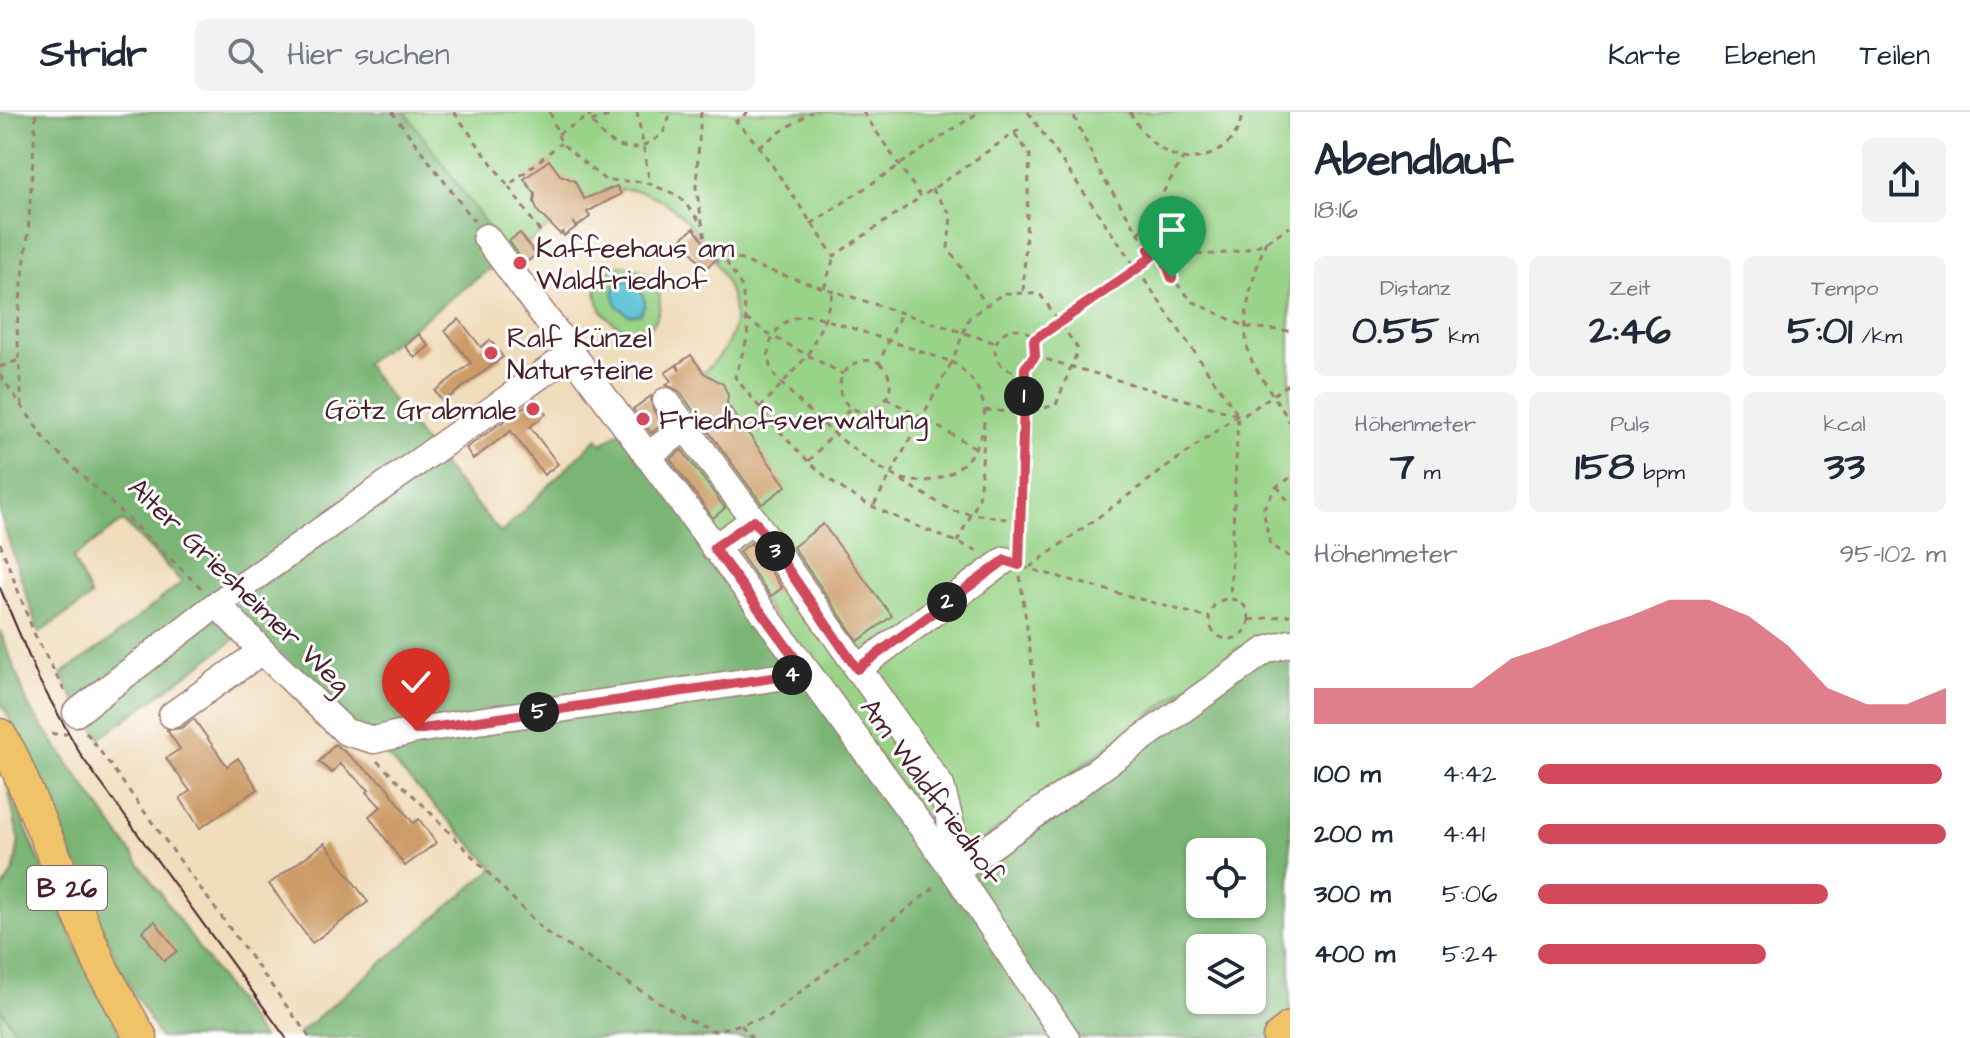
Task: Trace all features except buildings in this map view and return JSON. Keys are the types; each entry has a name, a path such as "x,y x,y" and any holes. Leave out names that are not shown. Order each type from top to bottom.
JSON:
{"main road":[{"name":"B 26","path":"0,735 11,754 103,971 141,1038"},
{"path":"1279,1038 1290,1028"}],"street":[{"name":"Am Waldfriedhof","path":"486,237 955,872 1066,1038"},
{"path":"76,713 217,604 572,353"},
{"path":"666,401 754,520 941,786 958,852 955,872"},
{"path":"647,456 685,428"},
{"path":"714,548 754,520"},
{"path":"857,669 1017,565"},
{"name":"Alter Griesheimer Weg","path":"217,604 346,732"},
{"path":"955,872 1266,650 1290,643"},
{"path":"172,715 262,651"},
{"path":"346,732 374,740 431,728 806,673"}],"path":[{"path":"22,410 17,325 28,235 36,112"},
{"path":"392,112 486,237"},
{"path":"454,112 541,233"},
{"path":"550,112 561,143 605,180 651,185 679,196 703,226"},
{"path":"558,134 589,116 624,112"},
{"path":"637,112 651,185"},
{"path":"589,116 605,138 635,149 663,134 671,112"},
{"path":"701,112 696,187 706,245 758,267 996,343"},
{"path":"748,112 736,121 759,146 834,256"},
{"path":"759,146 811,112"},
{"path":"863,112 921,197"},
{"path":"811,224 979,112"},
{"path":"1028,112 1238,415 1230,598"},
{"path":"1034,340 1153,255 1102,176 1072,112"},
{"path":"1130,112 1136,123 1160,148 1184,158 1206,156 1222,149 1235,136 1242,112"},
{"path":"824,288 834,256 1020,129"},
{"path":"1014,133 1030,155 1023,294"},
{"path":"508,186 561,143"},
{"path":"1139,234 1184,158"},
{"path":"932,189 951,215 948,248 987,305"},
{"path":"1149,249 1223,253 1257,246 1290,227"},
{"path":"1266,241 1251,281 1246,327 1251,360 1289,420"},
{"path":"720,251 742,287 746,319 748,336 735,377 788,443 852,494 873,506 1017,565 1209,618"},
{"path":"1162,251 1172,278 1192,301 1246,327 1290,331"},
{"path":"760,408 808,355 833,291"},
{"path":"873,506 952,362 969,318 1004,293 1040,294 1078,349 1056,405 1023,413 985,410"},
{"path":"879,363 901,313"},
{"path":"957,542 970,514 979,499 985,410 971,375 952,362 825,318 813,315 791,318 781,325 772,336 769,361 773,375 834,433 891,474 952,511 970,514 1020,521"},
{"path":"746,319 844,374"},
{"path":"1021,328 1034,340 1035,356 1025,368 1005,367 996,357 996,343 1004,333 1021,328"},
{"path":"1035,356 1243,416 1290,383"},
{"path":"0,367 19,359"},
{"path":"869,359 879,363 886,369 891,382 890,393 875,410 862,412 850,407 840,396 839,383 844,374 856,361 869,359"},
{"path":"677,365 681,373"},
{"path":"1025,368 1017,565 1040,724"},
{"name":"Alter Griesheimer Weg","path":"0,375 47,442 217,604"},
{"path":"886,398 976,448"},
{"path":"809,461 834,433 850,407"},
{"path":"1017,565 1238,415"},
{"path":"891,474 909,479 945,476 972,457 985,419"},
{"path":"1290,478 1277,486 1263,509 1270,545 1290,557"},
{"path":"1277,486 1290,504"},
{"path":"0,543 34,633 96,749 310,1038"},
{"path":"1230,598 1246,607 1250,620 1241,636 1229,640 1217,635 1209,618 1218,602 1230,598"},
{"path":"1250,620 1290,615"},
{"name":"Alter Griesheimer Weg","path":"346,732 423,805 544,931 685,1018 714,1031 741,1025"},
{"path":"752,1038 741,1025 768,1017 955,872"}],"green space":[{"path":"0,112 405,112 505,250 496,264 365,364 430,450 78,706 61,674 109,641 182,582 123,521 73,558 91,597 39,633 0,514"},
{"path":"402,112 1290,112 1290,634 1238,648 966,853 950,852 624,415 645,400 653,410 694,380 724,350 732,332 734,312 729,289 715,262 717,260 706,244 666,203 633,190 614,190 592,196 527,243 536,255 518,268"},
{"path":"620,265 644,273 659,292 659,310 651,326 639,332 624,329 610,320 600,307 597,292 602,277"},
{"path":"623,429 944,871 1238,648 1290,634 1290,1038 303,1038 299,1033 494,868 383,752 245,632 100,738 83,711 440,462 501,533 597,438 602,444"},
{"path":"0,630 29,707 262,1038 160,1038 118,964 25,747 0,701"},
{"path":"7,784 85,968 122,1038 20,1038 0,1008 0,894 14,869 19,841"},
{"path":"0,1008 20,1038 0,1038"}],"water":[{"path":"623,280 635,285 643,295 645,304 640,314 629,315 617,306 613,292 618,282"}],"tram line":[{"path":"0,588 39,680 82,757 286,1038"}],"place":[{"name":"Kaffeehaus am Waldfriedhof","path":"520,263"},
{"name":"Ralf Künzel Natursteine","path":"491,353"},
{"name":"Götz Grabmale","path":"533,409"},
{"name":"Friedhofsverwaltung","path":"643,419"}],"route":[{"path":"416,730 806,673 714,548 754,520 857,669 1005,560 1019,565 1025,368 1035,356 1034,340 1138,268 1153,255 1149,249 1162,251 1172,278"}]}
